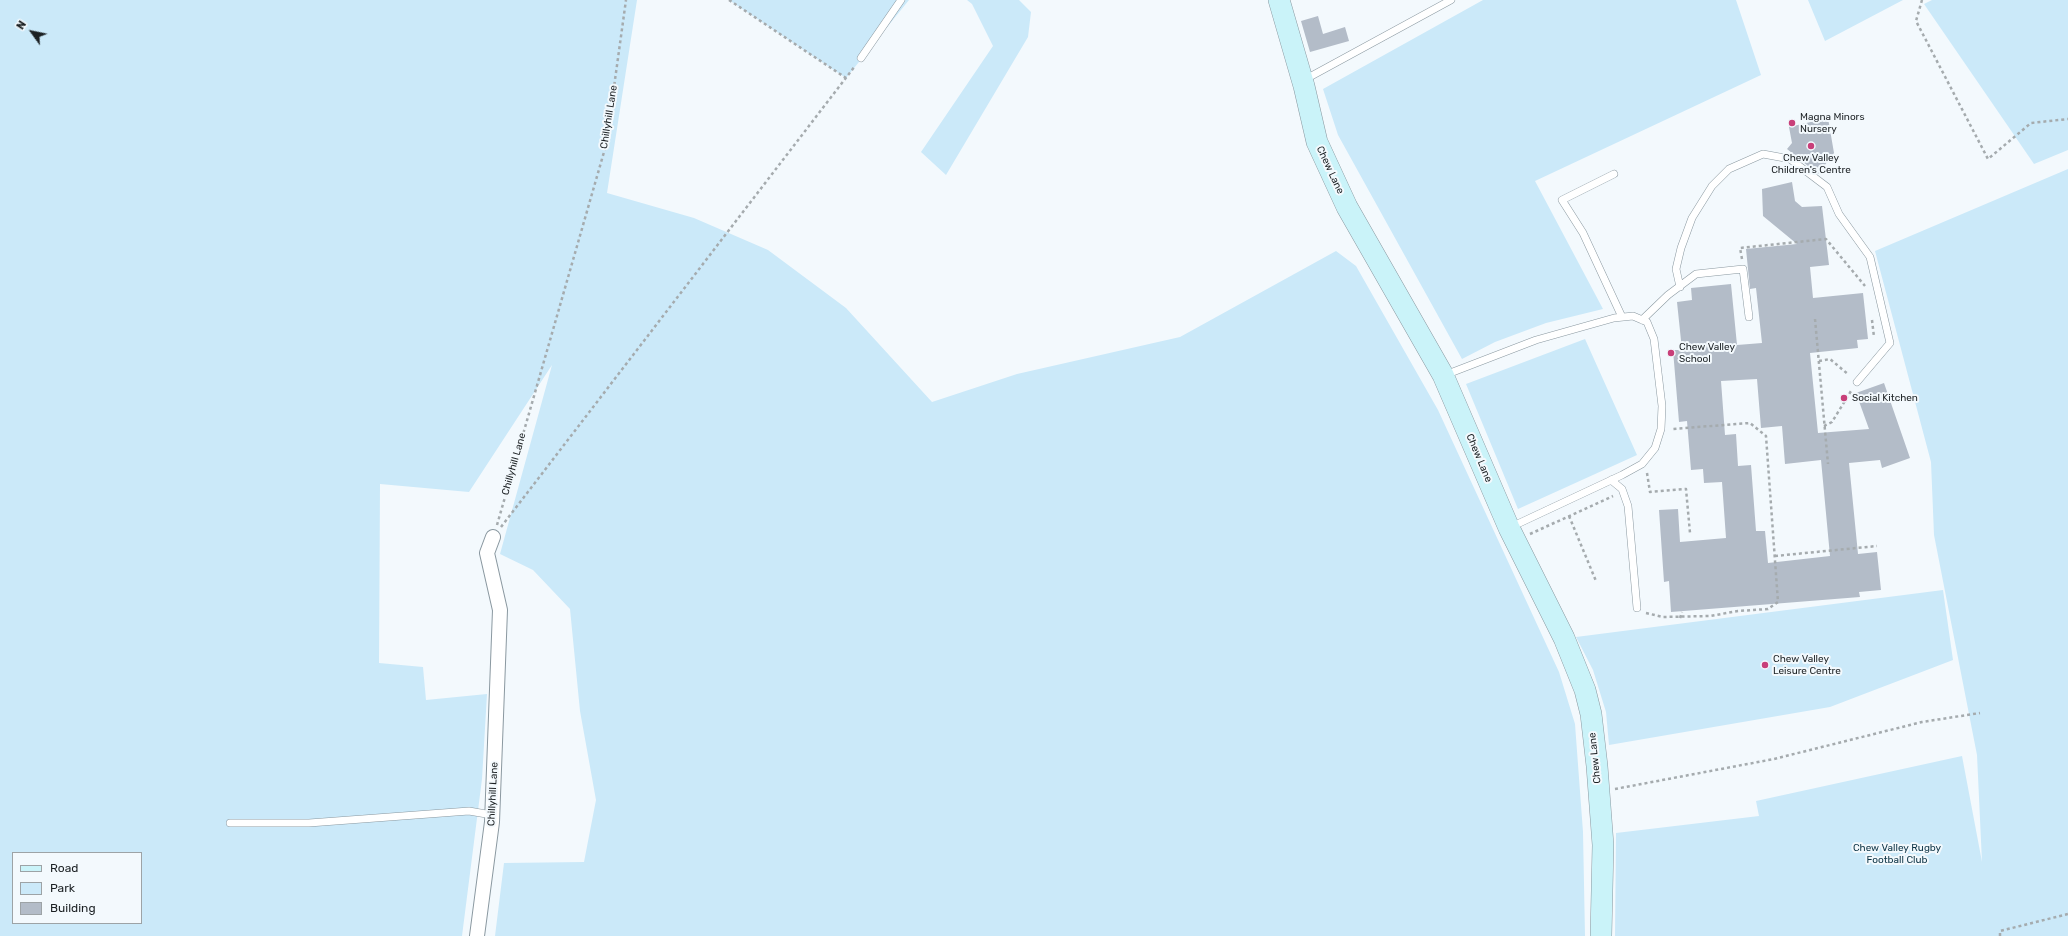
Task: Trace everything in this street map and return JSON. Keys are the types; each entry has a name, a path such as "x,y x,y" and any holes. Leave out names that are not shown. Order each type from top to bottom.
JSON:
{"main road":[{"name":"Chew Lane","path":"1279,0 1302,81 1317,142 1347,207 1443,375 1512,534 1564,638 1585,690 1591,714 1599,791 1602,845 1601,936"}],"street":[{"name":"Chillyhill Lane","path":"478,936 492,815 500,610 487,553 493,537"}],"lane":[{"path":"861,58 901,0"},
{"path":"1302,81 1451,0"},
{"path":"1680,286 1676,269 1681,248 1692,218 1712,186 1729,169 1763,154 1790,159 1827,187 1839,214 1870,257 1890,343 1857,382"},
{"path":"1614,174 1562,200 1583,234 1622,317"},
{"path":"1642,320 1668,295 1696,274 1743,269 1749,317"},
{"path":"1443,375 1536,340 1622,317 1633,316 1647,322 1654,339 1662,406 1661,429 1655,448 1642,464 1512,534"},
{"path":"1611,480 1623,492 1628,506 1637,608"},
{"path":"230,822 309,823 469,811 492,815"}],"path":[{"name":"Chillyhill Lane","path":"493,537 606,145 626,0"},
{"path":"730,0 846,78"},
{"path":"1922,0 1916,21 1988,159 2030,123 2068,119"},
{"path":"493,537 861,58"},
{"path":"1743,269 1740,248 1826,239 1869,291"},
{"path":"1871,314 1874,337"},
{"path":"1815,319 1828,464"},
{"path":"1819,362 1830,359 1857,382 1832,422 1824,426"},
{"path":"1637,608 1649,615 1680,618 1740,609 1768,609 1778,602 1766,436 1750,423 1661,429"},
{"path":"1642,464 1647,471 1650,492 1686,489 1690,533"},
{"path":"1512,534 1569,516 1623,492"},
{"path":"1569,516 1596,581"},
{"path":"1775,556 1876,546"},
{"path":"1680,618 1682,612"},
{"path":"1599,791 1623,788 1774,759 1922,722 1980,713"},
{"path":"2000,936 2000,931 2068,914"}],"green space":[{"path":"0,0 637,0 607,193 694,218 768,250 846,308 932,402 1017,374 1180,337 1336,251 1356,266 1438,410 1559,672 1575,724 1583,832 1585,936 495,936 504,863 584,862 596,800 580,711 570,609 533,570 500,554 552,365 469,492 380,484 379,663 423,667 426,700 487,694 482,779 462,936 0,936"},
{"path":"729,0 909,0 846,78"},
{"path":"967,0 1019,0 1031,12 1028,37 946,175 921,152 993,46 972,4"},
{"path":"1483,0 1736,0 1761,75 1535,181 1603,309 1546,323 1495,342 1462,359 1338,135 1323,89"},
{"path":"1808,0 1903,0 1825,41"},
{"path":"1932,0 2068,0 2068,150 2034,164 1924,4"},
{"name":"Chew Valley Rugby Football Club","path":"2068,169 2068,936 1615,936 1616,833 1759,816 1756,801 1962,756 1982,862 1977,755 1934,535 1931,462 1875,251"},
{"path":"1585,339 1637,455 1518,509 1466,384"},
{"name":"Chew Valley Leisure Centre","path":"1943,590 1953,660 1830,707 1609,745 1606,712 1593,670 1576,637"}],"building":[{"path":"1318,16 1323,34 1345,27 1349,41 1310,52 1301,21"},
{"name":"Chew Valley Children's Centre","path":"1828,118 1834,153 1818,174 1787,149 1792,143 1789,127"},
{"path":"1792,182 1795,201 1802,207 1822,206 1829,265 1810,267 1813,298 1863,293 1868,339 1857,340 1858,348 1810,353 1818,433 1869,429 1856,393 1884,383 1910,458 1882,468 1880,460 1849,463 1858,554 1877,552 1881,590 1859,592 1860,597 1671,612 1669,581 1664,582 1659,510 1678,509 1680,542 1726,538 1722,482 1704,483 1703,469 1691,470 1687,421 1679,422 1673,350 1682,350 1677,302 1692,300 1691,288 1731,284 1737,345 1762,343 1756,288 1750,289 1746,249 1797,244 1763,216 1762,189","holes":["1757,379 1761,428 1782,426 1785,464 1821,460 1830,556 1768,563 1765,531 1756,531 1751,465 1738,466 1736,434 1725,435 1721,381"]}],"place":[{"name":"Magna Minors Nursery","path":"1792,123"},
{"name":"Chew Valley Children's Centre","path":"1811,146"},
{"name":"Chew Valley School","path":"1671,353"},
{"name":"Social Kitchen","path":"1844,398"},
{"name":"Chew Valley Leisure Centre","path":"1765,665"}]}
